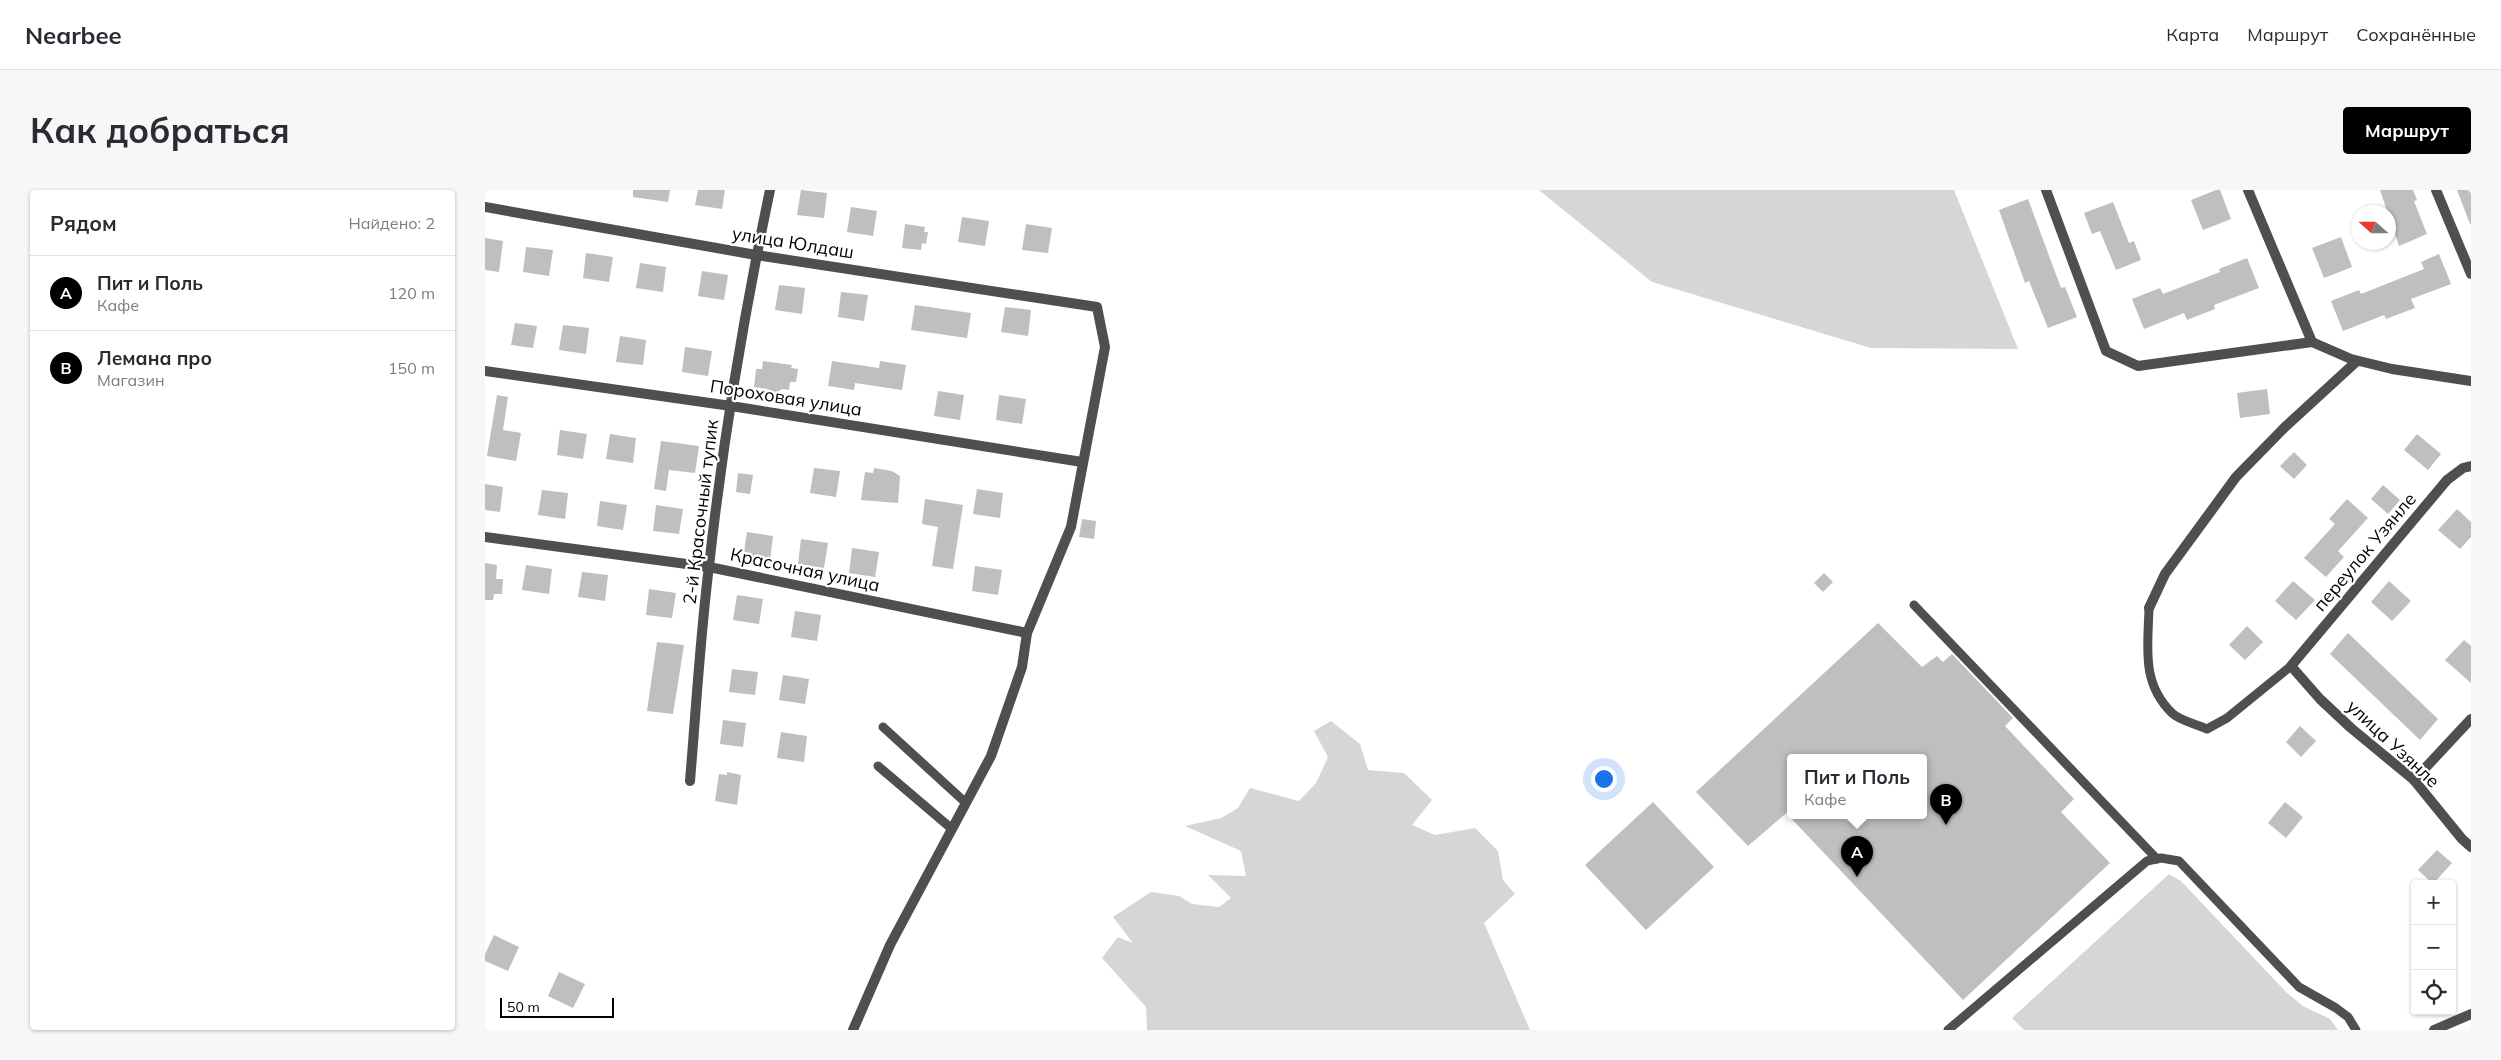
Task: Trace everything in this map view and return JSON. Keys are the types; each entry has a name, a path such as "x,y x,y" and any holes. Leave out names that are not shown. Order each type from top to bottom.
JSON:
{"street":[{"name":"2-й Красочный тупик","path":"690,781 709,567 731,406 756,255 770,190"},
{"path":"2046,190 2106,351 2138,366 2312,342 2357,361 2400,371 2471,381"},
{"path":"2248,190 2312,342"},
{"path":"2436,190 2471,274"},
{"name":"улица Юлдаш","path":"485,207 756,255 1097,307 1105,347 1081,462"},
{"path":"2149,608 2165,574 2236,477 2285,427 2357,361"},
{"name":"Пороховая улица","path":"485,371 731,406 1081,462"},
{"path":"853,1030 890,945 991,756 1022,667 1027,633 1071,527 1081,462"},
{"name":"переулок Узянле","path":"2291,666 2447,480 2463,468 2471,466"},
{"name":"Красочная улица","path":"485,537 709,567 1027,633"},
{"name":"улица Узянле","path":"2291,666 2320,699 2414,780 2462,840 2471,847"},
{"path":"2414,780 2471,719"},
{"path":"2434,1030 2471,1014"}],"lane":[{"path":"1914,605 2157,859"},
{"path":"2149,608 2147,664 2156,692 2173,714 2207,729 2227,718 2291,666"},
{"path":"883,727 966,803"},
{"path":"878,766 952,829"},
{"path":"1948,1030 2147,861 2157,859 2179,861 2299,987 2349,1017 2356,1030"}],"shaded area":[{"path":"1539,190 1954,190 2018,349 1871,348 1652,282"},
{"path":"1331,721 1360,744 1368,770 1404,773 1432,800 1412,825 1435,835 1475,828 1498,851 1503,880 1515,894 1484,923 1530,1030 1147,1030 1146,1007 1102,958 1118,937 1133,943 1113,917 1151,892 1179,896 1192,904 1219,907 1231,898 1208,875 1246,876 1241,851 1185,826 1221,818 1238,808 1250,788 1299,801 1316,783 1328,757 1314,731"},
{"path":"2169,874 2181,881 2286,992 2303,1006 2330,1019 2338,1030 2024,1030 2012,1018"}],"building":[{"path":"633,190 670,190 668,202 633,197"},
{"path":"698,190 725,190 722,209 695,205"},
{"path":"801,190 827,193 824,218 797,215"},
{"path":"2220,190 2231,219 2203,230 2191,200"},
{"path":"2380,190 2413,190 2417,200 2414,201 2427,234 2399,246 2396,237 2396,205 2385,205"},
{"path":"2457,190 2471,190 2471,224 2470,224"},
{"path":"2028,199 2061,288 2065,287 2077,317 2048,328 2029,281 2025,283 1999,210"},
{"path":"2113,202 2129,243 2134,241 2141,260 2116,270 2100,231 2092,234 2084,213"},
{"path":"851,207 877,211 873,236 847,232"},
{"path":"962,217 989,221 985,246 958,242"},
{"path":"905,224 925,227 924,232 928,232 926,244 922,243 921,250 902,248"},
{"path":"1026,224 1052,228 1048,253 1022,250"},
{"path":"2341,237 2352,267 2324,278 2312,248"},
{"path":"485,238 503,241 499,272 485,270"},
{"path":"526,247 553,250 549,276 523,272"},
{"path":"586,253 613,257 609,282 583,278"},
{"path":"2439,254 2451,284 2411,299 2415,308 2386,319 2384,315 2343,331 2331,301 2359,290 2361,294 2424,269 2421,262"},
{"path":"2247,258 2259,288 2214,305 2215,309 2187,320 2184,313 2144,329 2132,299 2160,288 2163,294 2220,272 2219,269"},
{"path":"640,263 666,267 663,292 636,288"},
{"path":"702,271 728,275 724,300 698,296"},
{"path":"779,285 805,288 802,314 775,310"},
{"path":"841,292 868,295 864,321 838,317"},
{"path":"915,305 971,313 967,338 911,330"},
{"path":"1005,307 1031,310 1028,336 1001,332"},
{"path":"515,323 537,326 533,348 511,345"},
{"path":"563,325 589,328 586,354 559,350"},
{"path":"620,336 646,340 643,365 616,362"},
{"path":"685,347 712,351 708,376 682,372"},
{"path":"763,361 792,365 791,368 798,369 796,382 790,382 789,390 782,389 773,395 768,389 754,387 756,369 762,369"},
{"path":"832,361 879,368 880,361 906,365 902,390 855,383 854,390 828,386"},
{"path":"2267,389 2270,414 2240,418 2237,393"},
{"path":"938,391 964,395 960,420 934,416"},
{"path":"497,395 508,397 503,430 521,433 516,461 487,456"},
{"path":"999,395 1026,399 1022,424 996,420"},
{"path":"560,430 587,434 583,459 557,455"},
{"path":"610,434 636,438 633,463 606,459"},
{"path":"2417,434 2441,454 2428,470 2404,450"},
{"path":"661,441 699,446 695,473 669,470 666,491 654,489"},
{"path":"2294,452 2307,465 2294,479 2280,466"},
{"path":"814,468 840,471 836,497 810,493"},
{"path":"874,468 892,471 900,476 898,503 861,500 865,472 873,473"},
{"path":"738,473 753,475 750,494 736,492"},
{"path":"485,484 503,487 500,512 485,510"},
{"path":"2383,485 2400,500 2388,514 2371,499"},
{"path":"977,489 1003,493 1000,518 973,514"},
{"path":"542,490 568,493 565,519 538,515"},
{"path":"925,499 963,505 953,569 932,566 938,527 922,524"},
{"path":"2347,499 2368,518 2338,551 2344,557 2326,577 2304,558 2335,524 2329,519"},
{"path":"600,501 627,505 623,530 597,526"},
{"path":"656,505 683,509 679,534 653,531"},
{"path":"2457,509 2471,522 2471,537 2460,549 2438,530"},
{"path":"1082,519 1096,521 1094,539 1079,537"},
{"path":"747,532 773,536 770,561 743,557"},
{"path":"801,539 828,543 824,568 798,564"},
{"path":"852,548 879,552 875,577 849,573"},
{"path":"485,563 497,565 496,579 503,579 502,594 494,594 493,600 485,600"},
{"path":"526,565 552,569 549,594 522,590"},
{"path":"975,566 1002,570 998,595 972,591"},
{"path":"582,572 608,575 605,601 578,597"},
{"path":"1824,573 1833,582 1823,592 1814,583"},
{"path":"2293,581 2315,600 2296,620 2275,601"},
{"path":"2389,581 2411,601 2392,621 2371,602"},
{"path":"649,589 676,593 672,618 646,615"},
{"path":"737,595 763,599 759,624 733,620"},
{"path":"795,611 821,615 817,641 791,637"},
{"path":"1878,623 1922,667 1937,656 1943,662 1952,654 2013,718 2005,726 2074,799 2061,812 2110,863 1963,1000 1792,819 1927,819 1927,754 1787,754 1787,812 1748,846 1696,792"},
{"path":"2247,626 2263,642 2245,660 2229,645"},
{"path":"2348,633 2438,719 2420,740 2330,654"},
{"path":"2464,640 2471,646 2471,683 2445,660"},
{"path":"657,642 684,645 673,714 647,711"},
{"path":"732,669 758,672 755,695 729,692"},
{"path":"783,675 809,679 805,704 779,700"},
{"path":"723,720 746,723 743,747 720,744"},
{"path":"2300,726 2316,741 2301,757 2286,742"},
{"path":"781,732 807,736 804,762 777,758"},
{"path":"727,772 741,775 737,805 715,801 719,774 727,775"},
{"path":"1653,802 1714,867 1646,930 1585,865"},
{"path":"2285,802 2303,817 2286,838 2268,823"},
{"path":"2437,850 2452,863 2437,880 2429,880 2418,870"},
{"path":"494,935 519,947 508,971 485,961 485,954"},
{"path":"559,972 585,984 573,1008 548,996"}],"place":[{"name":"Лемана про","path":"1946,825"},
{"name":"Пит и Поль","path":"1857,877"}]}
